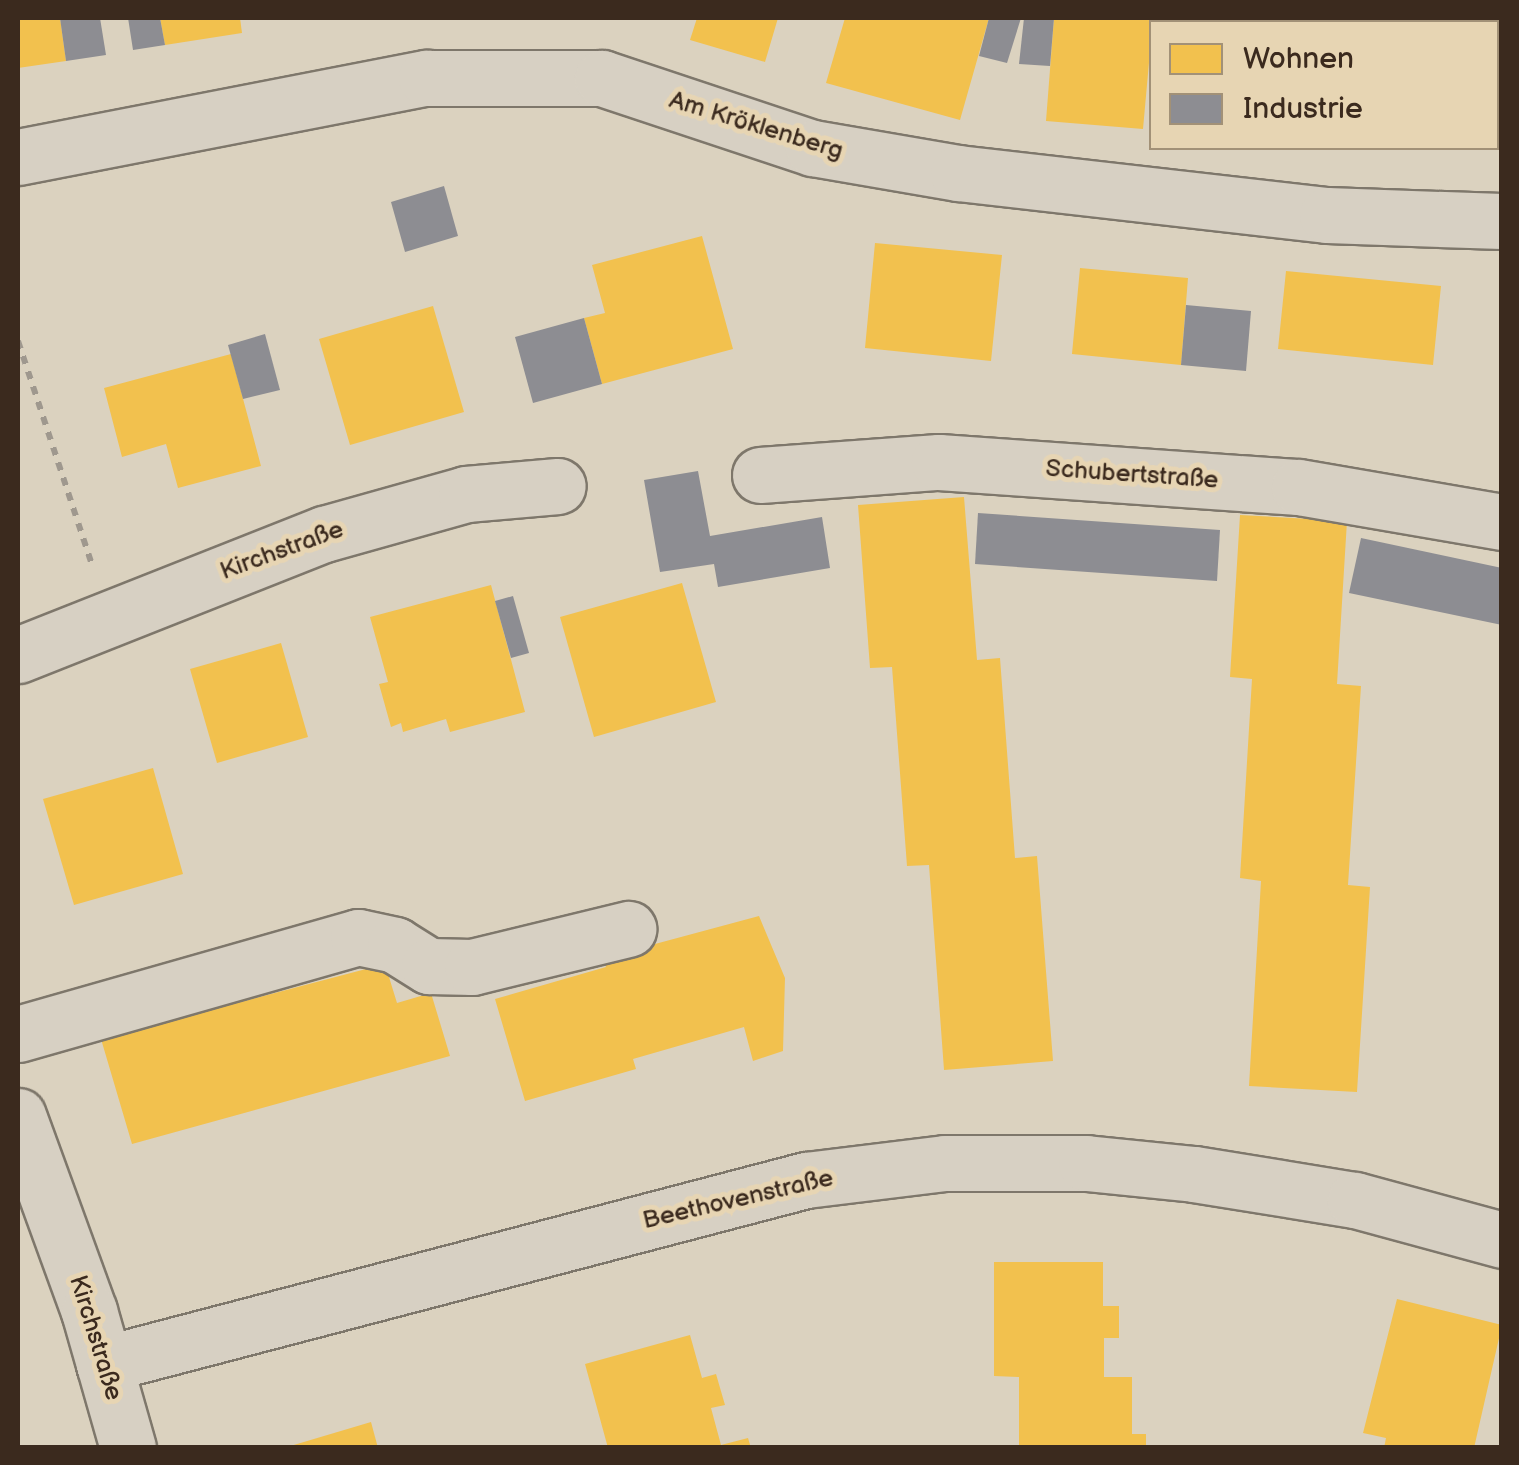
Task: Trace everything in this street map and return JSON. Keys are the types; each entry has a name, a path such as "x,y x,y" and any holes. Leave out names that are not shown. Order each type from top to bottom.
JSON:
{"street":[{"name":"Am Kröklenberg","path":"18,156 426,78 602,78 813,148 958,174 1327,215 1502,221"},
{"name":"Schubertstraße","path":"760,475 939,462 1299,487 1502,522"},
{"name":"Kirchstraße","path":"18,655 109,615 324,534 466,494 558,486"},
{"path":"18,1034 358,937 395,945 429,966 472,967 628,929"},
{"name":"Kirchstraße","path":"18,1116 104,1364 128,1448"},
{"name":"Beethovenstraße","path":"104,1364 806,1180 945,1163 1086,1163 1194,1174 1355,1200 1502,1240"}],"path":[{"path":"18,340 109,615"}],"building: Wohnen":[{"path":"18,18 60,18 66,61 18,68"},
{"path":"160,18 240,18 242,33 165,45"},
{"path":"697,18 778,18 765,62 690,40"},
{"path":"845,18 989,18 960,120 826,83"},
{"path":"1054,18 1153,18 1149,20 1143,129 1046,121"},
{"path":"702,236 733,349 602,384 584,318 605,313 592,265"},
{"path":"875,243 1002,255 991,361 865,348"},
{"path":"1080,268 1188,278 1181,365 1072,354"},
{"path":"1286,271 1441,286 1433,365 1278,349"},
{"path":"433,306 464,412 350,445 319,339"},
{"path":"231,354 261,466 178,488 166,444 122,457 104,388"},
{"path":"964,497 977,660 1000,658 1015,858 1037,856 1053,1061 944,1070 929,865 907,866 892,667 870,668 858,505"},
{"path":"1240,515 1347,521 1337,684 1361,686 1348,885 1370,887 1357,1092 1249,1086 1261,881 1240,878 1252,679 1230,677"},
{"path":"682,583 716,702 594,737 560,617"},
{"path":"491,585 525,712 450,732 446,719 403,732 401,723 391,727 379,684 388,682 370,617"},
{"path":"281,643 308,737 217,763 190,669"},
{"path":"153,768 183,874 74,905 43,799"},
{"path":"759,916 785,978 783,1051 753,1061 744,1027 633,1059 636,1069 525,1101 495,999 606,967 603,958"},
{"path":"385,964 397,1003 431,993 450,1056 132,1144 101,1039"},
{"path":"994,1262 1103,1262 1103,1306 1119,1306 1119,1338 1104,1338 1104,1377 1132,1377 1132,1434 1146,1434 1146,1448 1019,1448 1019,1377 994,1376"},
{"path":"1397,1299 1502,1325 1474,1448 1384,1448 1386,1438 1363,1433"},
{"path":"690,1335 702,1378 716,1374 725,1405 711,1408 721,1445 748,1438 751,1448 608,1448 585,1364"},
{"path":"371,1422 378,1448 287,1447"}],"building: Industrie":[{"path":"60,18 100,18 106,55 66,61"},
{"path":"128,18 160,18 165,45 133,50"},
{"path":"989,18 1021,18 1007,63 979,56"},
{"path":"1024,18 1054,18 1050,66 1019,64"},
{"path":"1499,88 1502,88 1499,147"},
{"path":"444,186 458,236 405,252 391,202"},
{"path":"1186,305 1251,311 1246,371 1181,365"},
{"path":"584,318 602,384 533,403 515,337"},
{"path":"265,334 280,390 243,399 228,345"},
{"path":"698,471 710,536 822,517 830,568 718,587 714,564 660,572 644,480"},
{"path":"978,513 1220,530 1217,581 975,564"},
{"path":"1361,538 1502,568 1502,625 1349,593"},
{"path":"513,596 529,653 511,658 495,601"}]}
